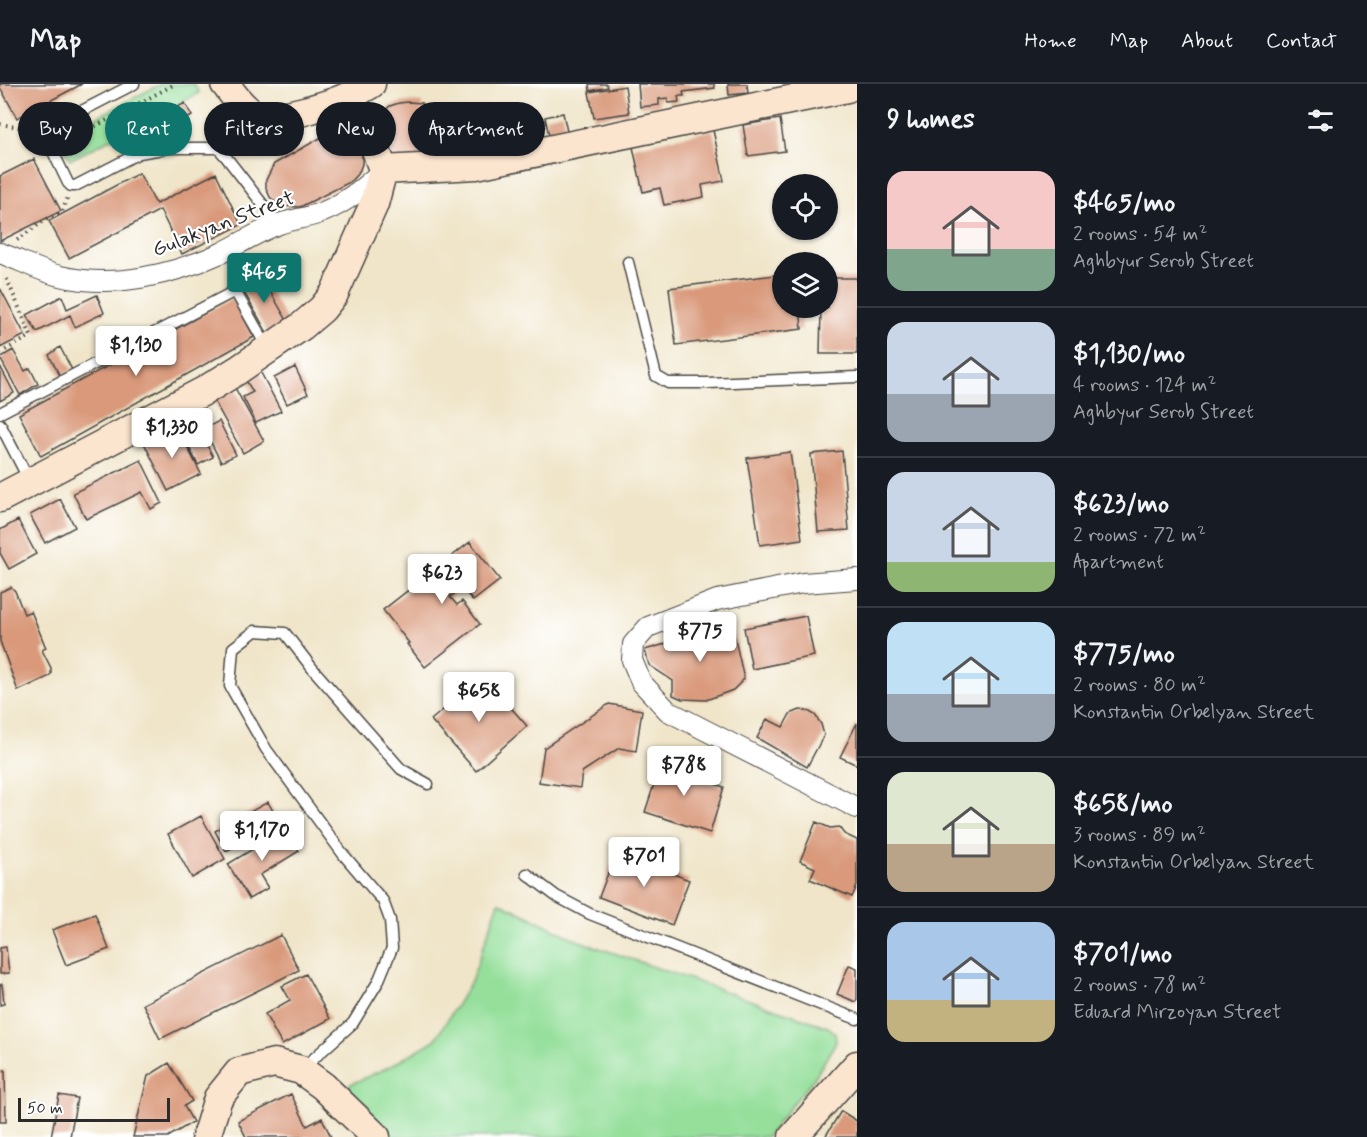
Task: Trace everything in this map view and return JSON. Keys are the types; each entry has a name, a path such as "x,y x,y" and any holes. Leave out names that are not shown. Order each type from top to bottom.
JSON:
{"street":[{"path":"0,498 204,391 302,326 322,309 334,294 374,204 383,170 360,90 292,115 259,118 240,103 225,84"},
{"path":"383,170 476,165 847,88"},
{"name":"Gulakyan Street","path":"4,255 59,276 84,281 117,281 152,276 189,266 221,253 278,224 323,212 360,191 383,170"},
{"path":"857,579 803,583 717,600 648,627 633,644 632,660 641,682 668,711 857,808"},
{"path":"206,1137 218,1098 238,1072 274,1063 301,1070 323,1086 376,1137"},
{"path":"794,1137 857,1065"}],"lane":[{"path":"93,105 134,84"},
{"path":"54,156 68,183 75,186 139,153 168,148 218,148 278,224"},
{"path":"628,262 656,375 668,383 857,377"},
{"path":"0,413 236,291 268,350"},
{"path":"0,424 30,482"},
{"path":"301,1070 353,1023 378,982 392,948 390,920 383,901 343,854 266,749 230,686 233,648 255,631 285,633 312,668 401,769 428,784"},
{"path":"527,873 556,896 590,914 857,1019"}],"path":[{"path":"141,102 175,84"},
{"path":"0,124 18,127"},
{"path":"0,353 31,336 12,294 4,255 44,221 62,212 71,186"}],"green space":[{"path":"161,84 194,84 199,93 182,102 126,102"},
{"path":"105,113 105,142 93,148 93,119"},
{"path":"499,902 579,941 828,1027 835,1033 836,1042 815,1077 766,1137 389,1137 340,1089 389,1067 435,1040 471,982"}],"building":[{"path":"0,84 82,84 48,102 18,102 17,118"},
{"path":"589,84 607,84 608,87 590,91"},
{"path":"638,84 714,84 715,88 683,92 684,96 678,96 679,102 668,103 668,98 659,99 659,105 640,107"},
{"path":"728,84 747,84 748,93 729,95"},
{"path":"625,86 629,113 594,118 589,92"},
{"path":"408,102 408,156 420,156 420,159 395,156 396,104"},
{"path":"563,113 568,136 550,140 545,117"},
{"path":"780,119 785,151 748,156 743,125"},
{"path":"713,130 724,181 702,185 704,197 664,205 660,188 643,192 633,147"},
{"path":"316,140 316,156 362,156 362,164 359,172 350,182 300,207 283,206 270,197 266,188 266,180 274,164 288,156 304,156 304,147"},
{"path":"34,159 61,211 0,241 0,176"},
{"path":"139,173 156,204 216,173 241,225 182,254 160,210 69,258 49,221"},
{"path":"259,272 289,324 269,336 239,283"},
{"path":"772,275 772,318 801,318 802,329 676,345 669,288"},
{"path":"838,278 857,278 857,354 820,354 821,318 838,318"},
{"path":"0,288 25,335 0,348"},
{"path":"97,295 104,313 75,327 70,315 37,332 27,315 62,296 67,309"},
{"path":"233,298 254,337 41,456 19,414"},
{"path":"60,347 72,370 60,376 49,355"},
{"path":"13,350 25,371 30,368 38,384 20,395 0,358"},
{"path":"0,366 14,393 0,401"},
{"path":"295,367 308,394 287,404 274,378"},
{"path":"260,371 281,411 256,423 243,397 253,392 245,379"},
{"path":"234,386 264,441 243,453 212,397"},
{"path":"219,421 236,455 221,462 204,429"},
{"path":"196,424 213,457 198,465 181,431"},
{"path":"177,427 201,474 168,491 144,443"},
{"path":"842,451 849,530 818,532 811,454"},
{"path":"790,452 802,539 760,545 747,458"},
{"path":"141,460 162,503 151,509 142,492 86,519 73,493"},
{"path":"60,499 75,527 45,543 30,515"},
{"path":"18,520 36,554 9,569 0,553 0,530"},
{"path":"470,542 500,580 473,601 462,588 450,597 457,605 462,601 480,624 425,667 383,610"},
{"path":"11,587 15,591 24,614 31,611 46,648 42,650 51,668 51,674 48,677 18,691 0,641 0,592"},
{"path":"806,616 814,656 752,669 744,628"},
{"path":"721,625 733,630 744,679 733,690 706,700 682,699 673,695 673,681 649,665 645,650 665,644 673,635"},
{"path":"483,676 527,726 476,771 431,720"},
{"path":"609,704 642,710 636,751 619,748 582,772 580,788 539,782 544,748"},
{"path":"800,710 815,715 824,735 807,767 757,738 767,719 783,727 790,714"},
{"path":"857,723 857,765 840,757"},
{"path":"663,757 681,762 680,767 707,776 706,781 724,787 710,833 645,812"},
{"path":"268,802 279,822 226,851 215,831"},
{"path":"201,816 225,859 192,878 168,834"},
{"path":"816,822 830,828 839,827 844,834 857,840 857,886 852,897 810,879 815,868 800,861"},
{"path":"286,829 299,851 260,875 268,888 249,899 228,864"},
{"path":"616,852 689,880 672,925 599,897"},
{"path":"95,914 109,949 66,965 52,930"},
{"path":"281,935 299,970 160,1039 143,1004"},
{"path":"6,947 9,973 0,974 0,948"},
{"path":"849,965 857,968 856,1002 837,994"},
{"path":"306,974 330,1019 282,1045 265,1014 290,1000 282,986"},
{"path":"2,984 4,1004 0,1005 0,985"},
{"path":"169,1063 192,1101 184,1106 193,1122 168,1137 133,1137 148,1076"},
{"path":"5,1070 6,1122 0,1122 0,1071"},
{"path":"291,1094 307,1126 322,1118 331,1137 246,1137 238,1121"},
{"path":"59,1095 77,1098 70,1137 51,1137"},
{"path":"841,1111 857,1121 857,1137 825,1137"}]}
